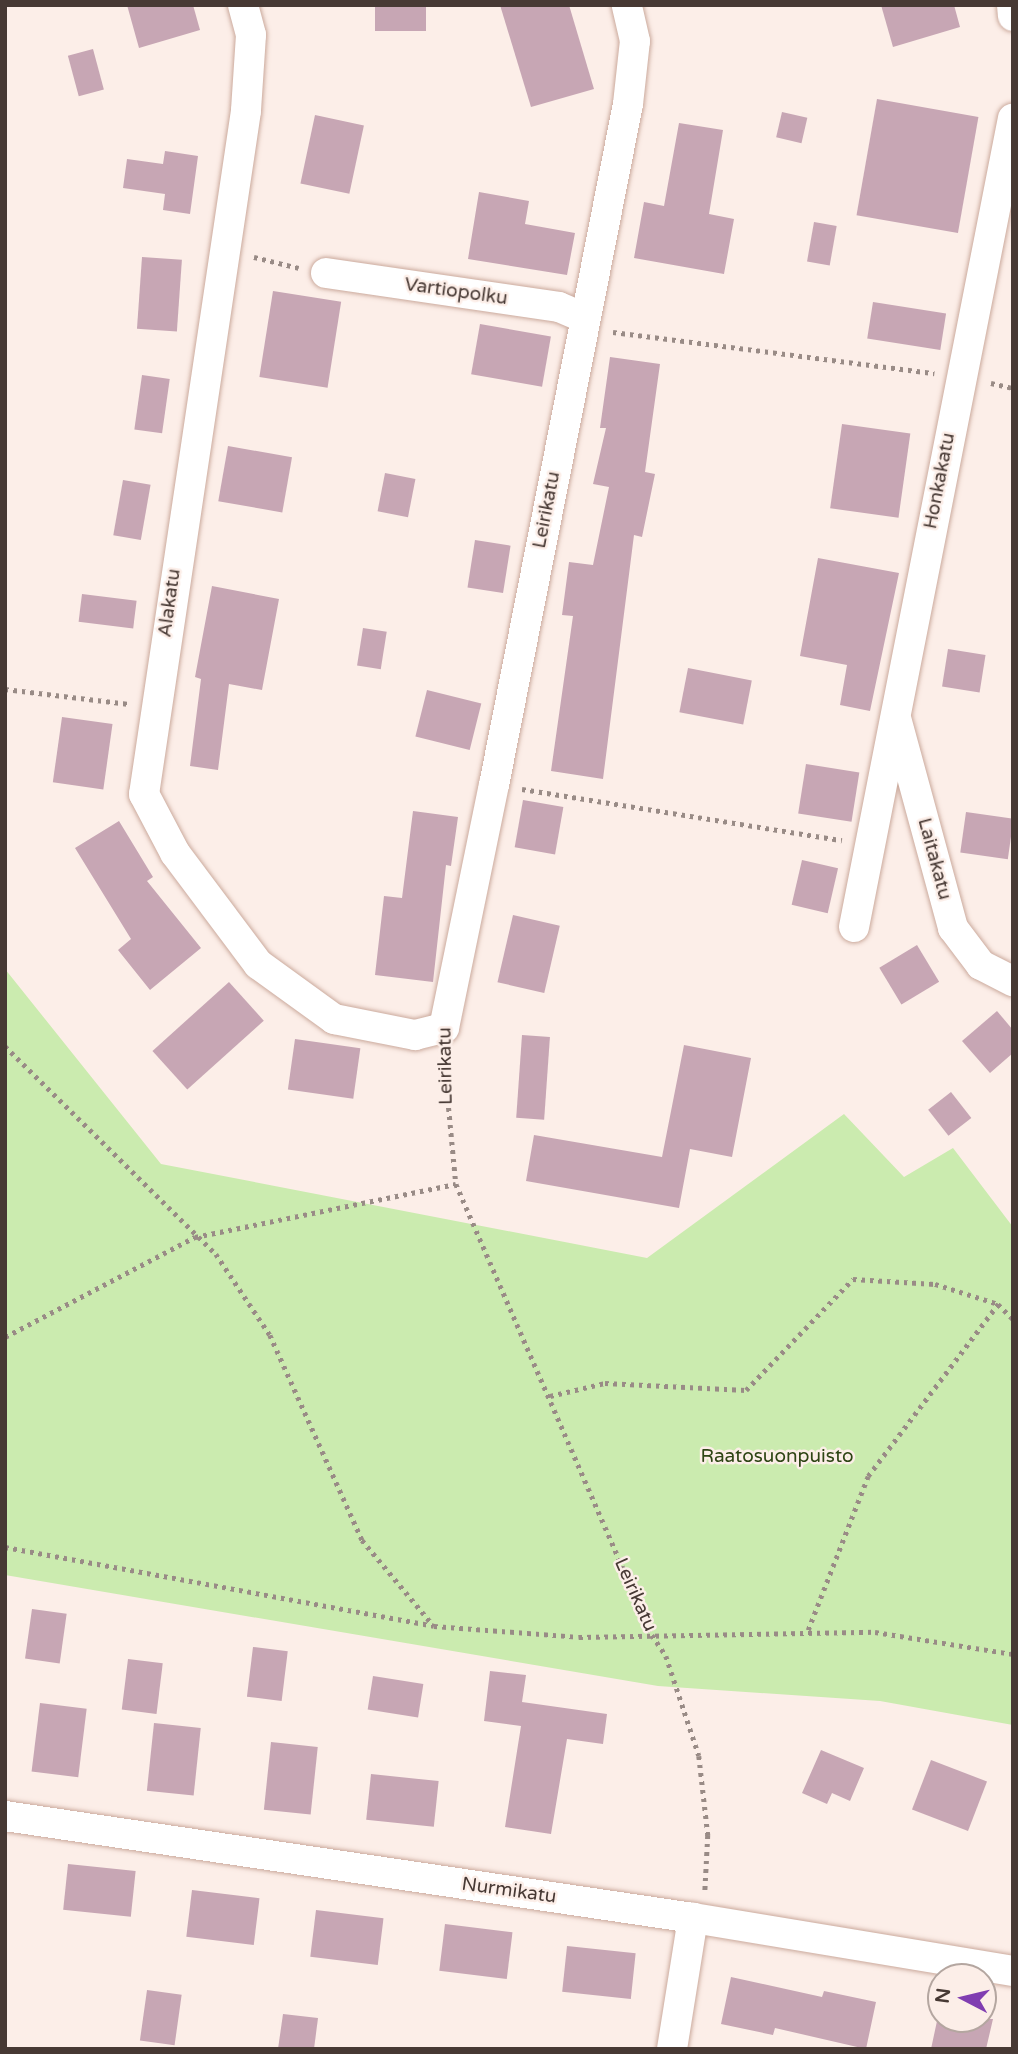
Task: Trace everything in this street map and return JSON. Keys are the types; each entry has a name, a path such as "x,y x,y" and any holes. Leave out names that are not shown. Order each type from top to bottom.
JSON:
{"street":[{"name":"Alakatu","path":"243,5 251,35 246,111 222,249 154,707 144,794 175,853 258,964 334,1019 415,1035 443,1028"},
{"name":"Leirikatu","path":"443,1028 494,785 628,104 635,41 627,5"},
{"path":"1012,5 1013,16"},
{"name":"Honkakatu","path":"854,927 867,844 1013,118"},
{"name":"Vartiopolku","path":"326,273 559,307 585,318"},
{"name":"Laitakatu","path":"894,711 953,928 981,965 1013,981"},
{"name":"Nurmikatu","path":"5,1816 693,1918 1013,1971"},
{"path":"672,2049 693,1918"}],"path":[{"path":"222,249 326,273"},
{"path":"585,318 604,331 961,377 1013,388"},
{"path":"5,689 154,707"},
{"path":"494,785 867,844"},
{"name":"Leirikatu","path":"443,1028 446,1112 456,1184 652,1635 666,1656 699,1756 708,1836 704,1896 693,1918"},
{"path":"5,1046 195,1237 216,1254 270,1335 362,1540 434,1626"},
{"path":"5,1337 195,1237 456,1184"},
{"path":"550,1396 605,1383 746,1390 853,1279 935,1283 998,1304 1013,1319"},
{"path":"808,1630 868,1476 998,1304"},
{"path":"5,1547 434,1626 579,1637 808,1630 875,1632 1013,1654"}],"green space":[{"name":"Raatosuonpuisto","path":"5,969 161,1164 647,1258 844,1114 904,1177 953,1148 1013,1227 1013,1725 880,1701 658,1686 5,1575"}],"building":[{"path":"127,5 193,5 200,30 139,48"},
{"path":"500,5 569,5 594,89 531,107"},
{"path":"881,5 954,5 960,27 893,47"},
{"path":"375,6 426,6 426,31 375,31"},
{"path":"93,49 104,90 79,96 68,56"},
{"path":"877,99 978,117 958,233 857,215"},
{"path":"782,112 807,118 801,143 776,137"},
{"path":"315,115 364,125 349,194 300,183"},
{"path":"679,123 723,130 709,214 734,219 724,274 634,258 644,202 664,206"},
{"path":"165,151 198,156 190,214 163,210 165,194 123,188 127,159 163,164"},
{"path":"479,192 529,201 525,224 575,233 567,275 468,259"},
{"path":"814,222 837,226 830,265 807,261"},
{"path":"142,257 182,260 177,332 137,329"},
{"path":"273,291 341,302 328,388 259,377"},
{"path":"873,302 946,314 940,350 867,339"},
{"path":"480,324 551,337 542,387 471,374"},
{"path":"610,357 660,364 645,472 655,474 642,537 634,535 603,779 551,771 573,616 562,615 569,562 593,565 609,487 593,484 606,428 600,428"},
{"path":"142,375 170,379 162,433 134,429"},
{"path":"842,424 910,434 898,518 830,508"},
{"path":"228,446 292,457 282,512 218,501"},
{"path":"385,473 415,479 408,517 378,511"},
{"path":"123,480 151,485 141,540 113,535"},
{"path":"475,540 511,546 503,593 467,587"},
{"path":"818,558 899,573 870,711 840,705 847,665 800,656"},
{"path":"212,586 279,599 262,690 229,684 218,770 190,766 201,679 195,677"},
{"path":"82,594 137,601 133,628 79,622"},
{"path":"363,628 387,632 381,669 357,666"},
{"path":"948,649 986,655 980,692 942,687"},
{"path":"688,668 752,680 743,725 679,712"},
{"path":"427,690 481,704 470,750 415,737"},
{"path":"62,717 113,724 103,789 53,782"},
{"path":"806,764 859,772 852,822 798,813"},
{"path":"523,800 563,807 555,854 515,847"},
{"path":"413,811 458,817 451,866 446,865 433,982 375,975 384,896 402,898"},
{"path":"966,812 1013,819 1008,859 960,853"},
{"path":"119,821 153,877 147,881 201,948 150,990 118,950 131,939 75,848"},
{"path":"802,860 838,868 828,913 792,905"},
{"path":"513,915 560,926 544,993 497,982"},
{"path":"917,945 939,982 901,1005 879,968"},
{"path":"229,982 264,1021 187,1090 152,1051"},
{"path":"997,1011 1013,1030 1013,1053 990,1073 962,1041"},
{"path":"522,1035 550,1037 544,1120 516,1118"},
{"path":"295,1039 360,1048 353,1099 288,1090"},
{"path":"684,1045 751,1058 732,1157 690,1149 679,1208 526,1181 534,1135 662,1157"},
{"path":"951,1092 971,1118 948,1136 928,1110"},
{"path":"32,1609 67,1614 60,1663 25,1659"},
{"path":"253,1647 288,1651 282,1701 247,1697"},
{"path":"128,1659 163,1663 157,1714 122,1710"},
{"path":"490,1671 526,1675 522,1702 607,1714 603,1744 567,1739 551,1834 505,1827 521,1726 484,1721"},
{"path":"373,1676 423,1684 418,1718 368,1710"},
{"path":"40,1703 87,1709 78,1777 32,1771"},
{"path":"154,1723 201,1728 194,1796 147,1791"},
{"path":"271,1742 318,1747 311,1815 264,1810"},
{"path":"821,1750 864,1768 850,1801 832,1793 827,1804 802,1793"},
{"path":"931,1760 987,1782 968,1831 912,1809"},
{"path":"371,1774 439,1781 434,1827 366,1820"},
{"path":"68,1864 136,1871 131,1917 63,1910"},
{"path":"192,1890 259,1898 254,1945 186,1937"},
{"path":"316,1910 383,1918 378,1965 310,1957"},
{"path":"445,1924 512,1932 507,1979 439,1971"},
{"path":"567,1946 636,1953 631,1999 562,1992"},
{"path":"731,1977 822,1997 824,1991 876,2002 866,2049 775,2028 773,2035 721,2024"},
{"path":"147,1990 182,1995 175,2045 140,2041"},
{"path":"283,2014 318,2018 314,2049 278,2049"},
{"path":"934,2033 990,2033 986,2049 931,2049"}]}
